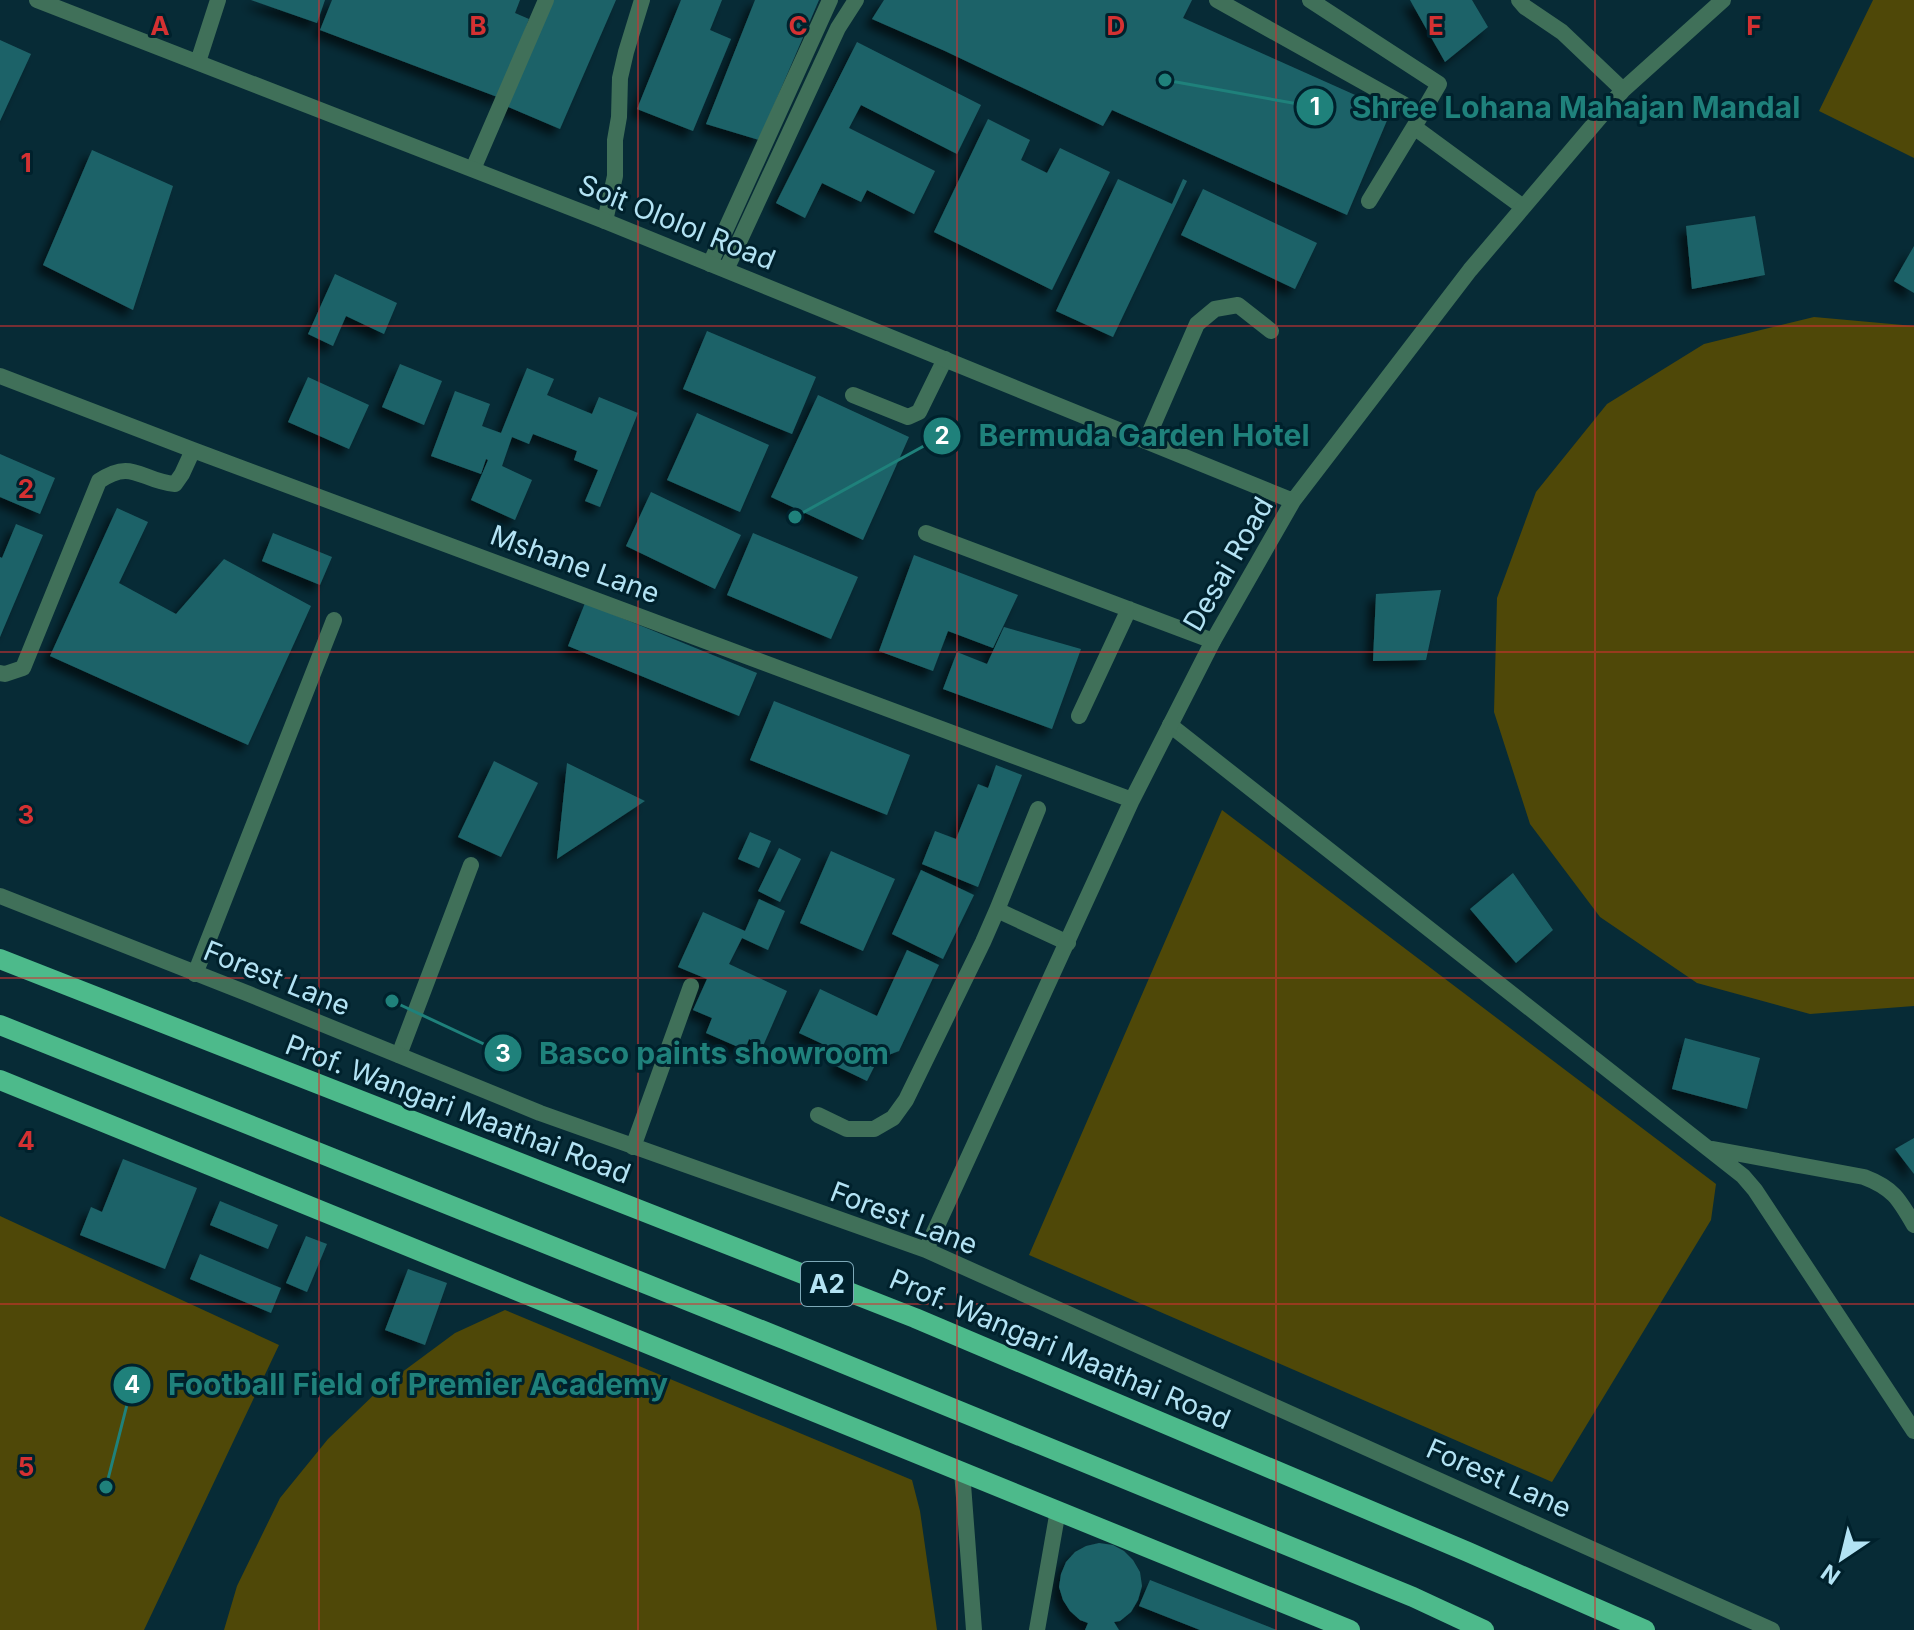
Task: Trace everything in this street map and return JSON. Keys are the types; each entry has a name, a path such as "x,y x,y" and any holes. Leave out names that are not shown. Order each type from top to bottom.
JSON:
{"main road":[{"name":"Prof. Wangari Maathai Road","path":"0,959 915,1318 1645,1630"},
{"name":"A2","path":"0,1025 786,1340 1413,1597 1484,1630"},
{"path":"0,1080 1350,1630"}],"street":[{"name":"Soit Ololol Road","path":"37,0 605,221 1293,501"},
{"path":"198,62 218,0"},
{"path":"473,169 546,0"},
{"path":"605,221 615,176 620,78 642,0"},
{"path":"718,267 830,0"},
{"path":"718,267 838,28 856,0"},
{"path":"1217,0 1418,121 1523,207"},
{"path":"1310,0 1439,84 1369,201"},
{"path":"1519,0 1562,32 1623,90"},
{"name":"Desai Road","path":"926,1250 1132,800 1213,641 1293,501 1470,270 1623,90 1723,0"},
{"path":"1146,441 1197,324 1215,309 1238,305 1271,331"},
{"path":"853,395 908,417 919,412 945,359"},
{"name":"Mshane Lane","path":"0,376 1132,800"},
{"path":"0,673 23,668 99,481 111,473 125,470 162,483 175,484 193,450"},
{"path":"926,533 1213,641"},
{"path":"1079,716 1129,609"},
{"path":"195,974 334,620"},
{"path":"1170,725 1743,1176 1914,1431"},
{"path":"818,1115 847,1129 874,1129 893,1118 906,1100 983,942 1038,809"},
{"path":"399,1055 471,865"},
{"name":"Forest Lane","path":"0,896 540,1113 926,1250 1772,1630"},
{"path":"997,910 1068,943"},
{"path":"633,1147 691,986"},
{"path":"1707,1148 1864,1177 1881,1183 1892,1191 1914,1225"},
{"path":"962,1471 974,1630"},
{"path":"1037,1630 1058,1510"}],"shaded area":[{"path":"1873,0 1914,0 1914,158 1819,111"},
{"path":"1814,317 1914,326 1914,1006 1810,1014 1697,983 1600,917 1530,824 1494,712 1497,598 1536,492 1607,404 1704,344"},
{"path":"1222,810 1716,1184 1711,1220 1552,1482 1029,1255"},
{"path":"0,1216 279,1345 144,1630 0,1630"},
{"path":"505,1310 912,1480 920,1511 937,1630 224,1630 237,1586 280,1498 328,1439 382,1387 455,1333"}],"building":[{"path":"251,0 325,0 317,23"},
{"path":"332,0 520,0 515,13 529,19 500,98 320,30"},
{"path":"552,0 616,0 560,129 506,106"},
{"path":"681,0 722,0 710,30 731,39 693,131 637,109"},
{"path":"755,0 819,0 759,140 706,124"},
{"path":"884,0 1192,0 1183,18 1391,111 1347,215 1112,110 1103,126 872,19"},
{"path":"1410,0 1472,0 1488,27 1445,62"},
{"path":"0,40 31,54 0,121"},
{"path":"857,42 981,105 957,154 861,105 849,128 935,171 914,214 867,190 861,202 822,183 805,218 776,203"},
{"path":"988,119 1030,140 1021,160 1047,173 1060,148 1110,172 1052,290 934,232"},
{"path":"92,150 173,186 133,310 43,265"},
{"path":"1118,179 1172,204 1183,179 1187,181 1113,337 1056,311"},
{"path":"1203,189 1317,243 1295,289 1181,235"},
{"path":"1755,216 1765,275 1692,289 1686,226"},
{"path":"1914,246 1914,293 1894,281"},
{"path":"335,274 397,303 384,334 346,316 333,346 308,334"},
{"path":"707,331 816,377 792,434 683,389"},
{"path":"400,364 442,381 424,425 382,407"},
{"path":"527,368 554,379 547,395 592,414 599,397 638,413 600,507 585,501 598,470 574,460 577,451 533,434 529,444 512,437 502,466 532,480 515,520 471,500 488,460 481,474 431,456 455,391 490,404 482,426 501,433"},
{"path":"308,377 369,405 349,449 288,422"},
{"path":"818,395 909,437 863,540 771,497"},
{"path":"697,413 769,445 740,512 667,480"},
{"path":"0,454 55,478 40,514 0,497"},
{"path":"651,492 741,535 715,589 626,546"},
{"path":"117,508 148,522 119,583 176,614 224,559 311,606 248,745 50,656"},
{"path":"16,524 43,535 0,637 0,557"},
{"path":"273,533 332,557 320,585 262,561"},
{"path":"753,533 858,577 831,639 727,595"},
{"path":"914,555 1018,595 993,648 948,631 933,671 879,651"},
{"path":"1441,590 1426,660 1373,661 1376,594"},
{"path":"585,603 757,673 739,716 568,646"},
{"path":"1004,627 1081,649 1052,729 943,689 957,652 987,664"},
{"path":"774,701 910,755 887,815 750,760"},
{"path":"494,761 538,783 501,857 458,837"},
{"path":"567,763 645,801 557,859"},
{"path":"996,765 1022,775 978,887 922,864 935,831 956,839 978,784 988,788"},
{"path":"750,832 771,841 759,868 738,859"},
{"path":"779,848 801,859 780,902 758,891"},
{"path":"831,851 895,879 863,951 800,923"},
{"path":"921,870 974,895 943,959 892,934"},
{"path":"1513,873 1553,930 1516,963 1470,909"},
{"path":"759,899 785,911 768,950 742,938 729,964 787,991 763,1046 749,1039 745,1050 706,1033 712,1018 693,1010 707,979 678,967 703,912 745,931"},
{"path":"907,950 939,965 899,1051 878,1059 867,1081 836,1066 842,1053 799,1033 820,989 877,1016"},
{"path":"1685,1038 1760,1058 1747,1109 1672,1089"},
{"path":"1914,1138 1914,1174 1895,1149"},
{"path":"123,1159 197,1188 165,1269 80,1235 91,1207 102,1212"},
{"path":"220,1201 278,1225 268,1249 210,1225"},
{"path":"306,1236 327,1244 307,1292 286,1283"},
{"path":"200,1254 281,1288 271,1313 190,1279"},
{"path":"408,1269 447,1283 425,1345 385,1330"},
{"path":"1099,1543 1124,1551 1140,1572 1142,1586 1138,1600 1131,1612 1114,1622 1119,1630 1085,1630 1088,1623 1070,1611 1059,1587 1066,1562 1075,1552"},
{"path":"1150,1580 1277,1630 1200,1630 1139,1606"}],"place":[{"name":"Shree Lohana Mahajan Mandal","path":"1165,80"},
{"name":"Bermuda Garden Hotel","path":"795,517"},
{"name":"Basco paints showroom","path":"392,1001"},
{"name":"Football Field of Premier Academy","path":"106,1487"}]}
